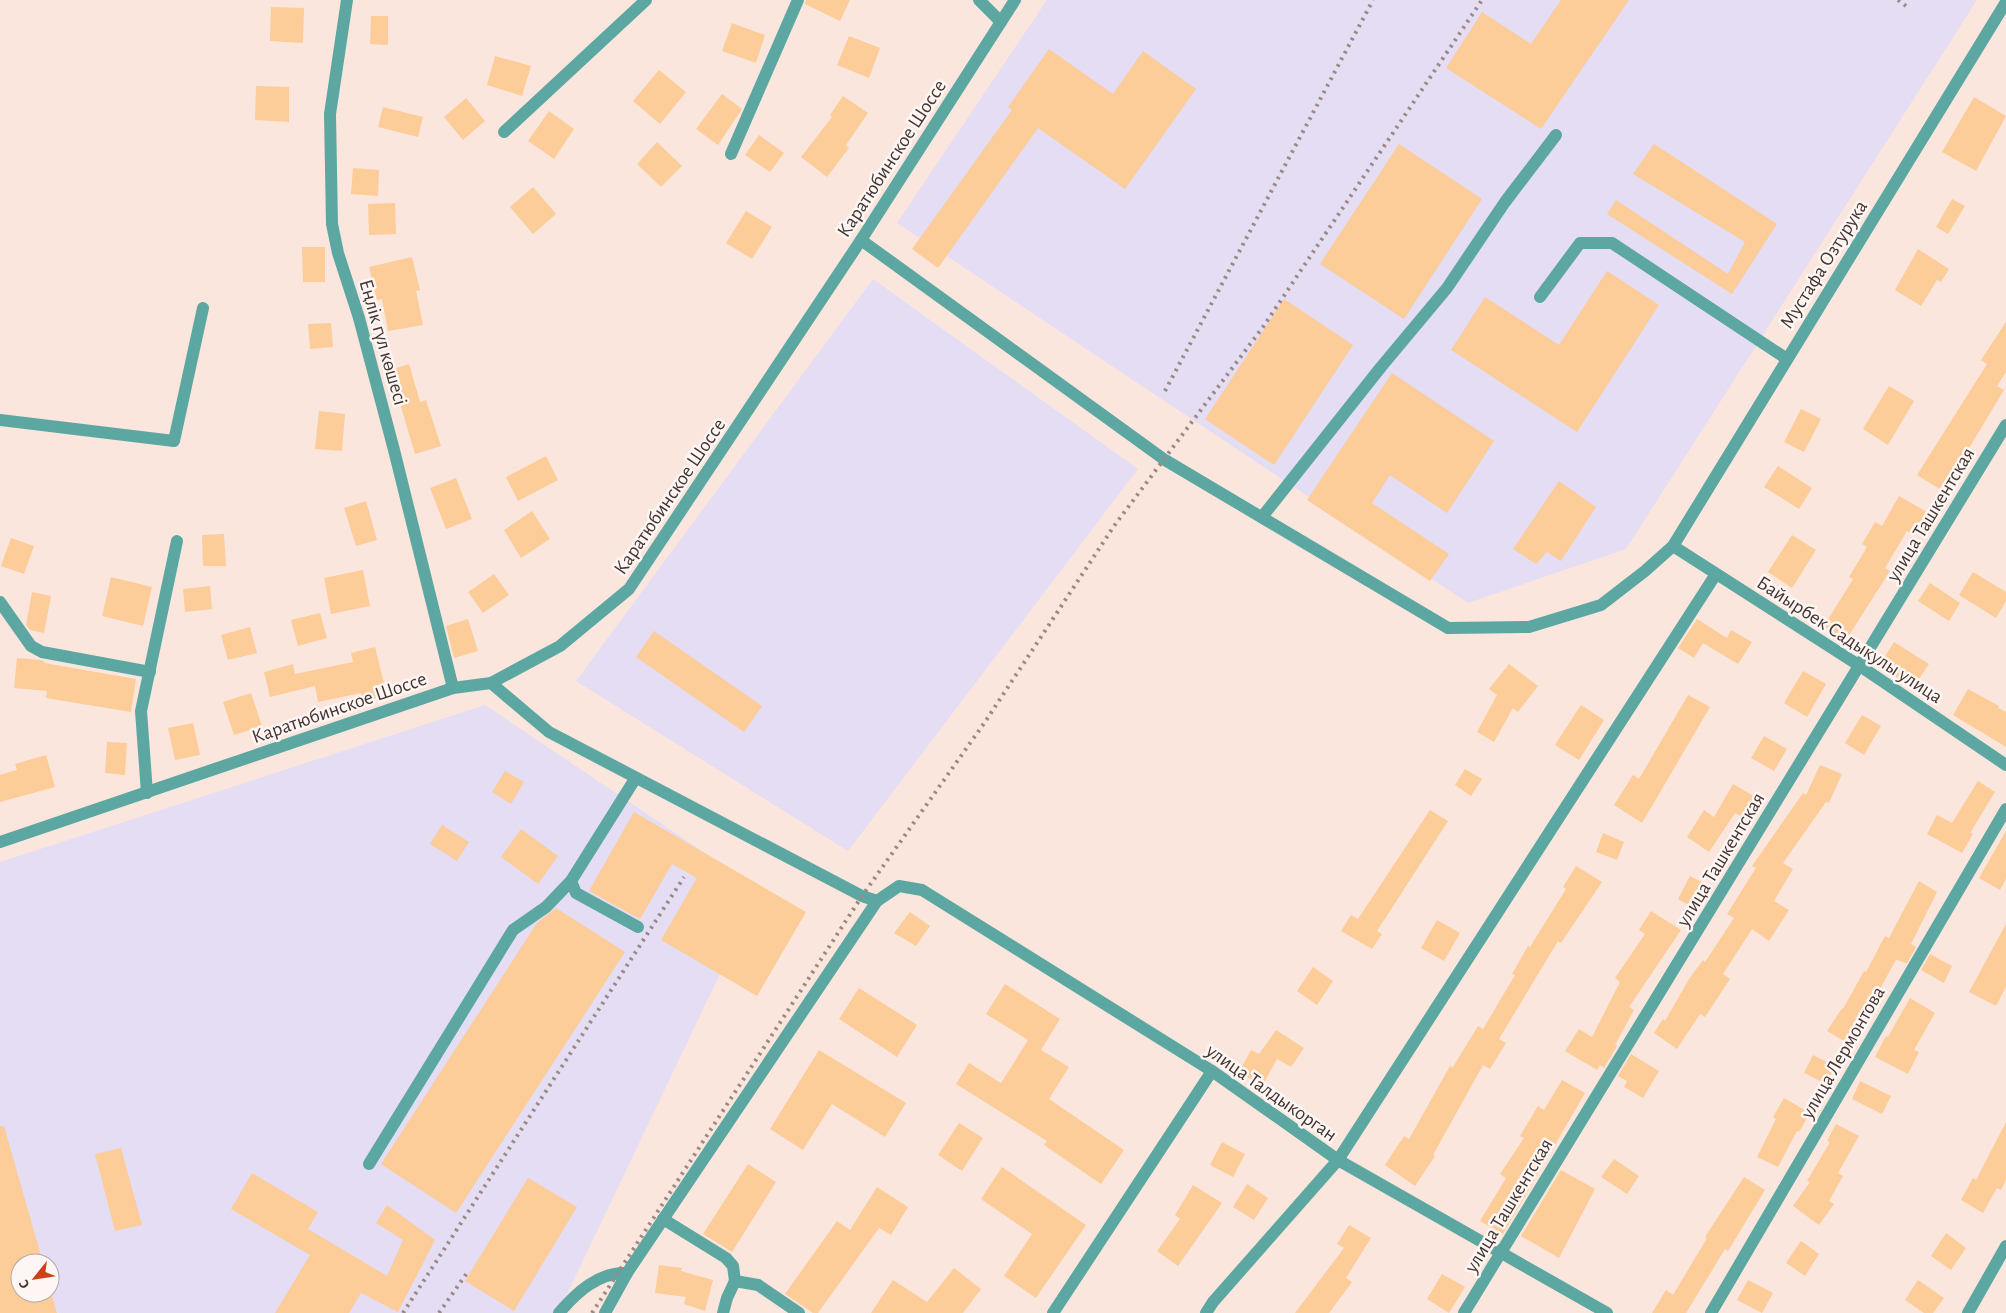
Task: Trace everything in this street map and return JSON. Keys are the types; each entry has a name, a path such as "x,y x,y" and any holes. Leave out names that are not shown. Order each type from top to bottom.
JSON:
{"street":[{"name":"Еңлік гүл көшесі","path":"347,0 330,114 332,224 394,450 453,688"},
{"path":"504,132 646,0"},
{"path":"731,154 798,0"},
{"path":"979,0 1001,22"},
{"name":"Каратюбинское Шоссе","path":"0,842 453,688 491,683 560,646 629,590 861,240 1015,0"},
{"name":"Мустафа Озтурука","path":"861,240 1166,460 1448,628 1529,627 1600,605 1645,571 1673,546 2006,2"},
{"path":"1262,517 1381,366 1447,288 1506,202 1556,135"},
{"path":"1540,297 1580,243 1612,242 1787,359"},
{"path":"0,420 174,441 204,308"},
{"name":"улица Ташкентская","path":"1464,1313 2006,425"},
{"path":"147,793 141,711 177,541"},
{"name":"Байырбек Садыкулы улица","path":"1673,546 1860,666 2006,765"},
{"path":"1206,1313 1212,1302 1338,1160 1716,574"},
{"path":"0,602 31,646 42,652 150,672"},
{"path":"491,683 549,732 635,779 877,902 627,1273 605,1313"},
{"path":"369,1164 513,930 546,907 570,881 635,779"},
{"name":"улица Лермонтова","path":"1711,1313 2006,809"},
{"path":"570,881 576,893 638,928"},
{"name":"улица Талдыкорган","path":"877,902 899,886 922,890 1212,1071 1338,1160 1607,1313"},
{"path":"1053,1313 1212,1071"},
{"path":"663,1219 726,1258 733,1266 735,1281 727,1298 723,1313"},
{"path":"1968,1313 2006,1246"},
{"path":"559,1313 574,1294 588,1284 620,1273 627,1273"},
{"path":"735,1281 758,1285 799,1313"}],"shaded area":[{"path":"1047,0 1977,0 1626,549 1468,603 897,223"},
{"path":"873,279 1138,469 848,851 576,681"},
{"path":"485,705 760,890 558,1313 0,1313 0,862"}],"building":[{"path":"806,0 850,0 840,21 805,4"},
{"path":"1561,0 1629,0 1541,129 1446,68 1482,12 1531,44"},
{"path":"271,7 304,8 303,43 270,41"},
{"path":"371,16 388,16 388,45 370,44"},
{"path":"732,23 765,35 756,63 722,51"},
{"path":"849,36 880,48 869,78 837,65"},
{"path":"1049,49 1113,94 1143,51 1196,89 1125,189 1038,128 938,268 912,249 1012,110 1008,107"},
{"path":"495,56 531,66 522,96 487,85"},
{"path":"659,70 686,92 660,124 633,101"},
{"path":"256,86 289,87 289,122 255,120"},
{"path":"722,94 742,109 718,145 696,129"},
{"path":"843,96 868,113 846,145 849,148 827,177 801,157 832,117 830,115"},
{"path":"1974,97 2006,116 1976,171 1942,152"},
{"path":"466,98 485,121 463,140 444,117"},
{"path":"383,107 423,117 418,137 378,127"},
{"path":"549,111 574,129 554,159 528,141"},
{"path":"759,135 784,153 770,172 745,155"},
{"path":"657,142 682,166 661,187 637,164"},
{"path":"1399,144 1482,199 1404,319 1320,264"},
{"path":"1654,144 1777,224 1732,294 1607,214 1616,200 1728,274 1745,242 1633,174"},
{"path":"353,168 379,170 378,196 351,194"},
{"path":"533,187 556,214 533,234 510,207"},
{"path":"1952,199 1965,206 1948,234 1936,227"},
{"path":"395,203 396,234 369,235 368,204"},
{"path":"746,211 772,227 752,259 726,243"},
{"path":"302,247 325,247 325,282 303,282"},
{"path":"1918,249 1949,269 1941,282 1937,280 1921,306 1895,290"},
{"path":"412,257 420,290 416,291 423,325 388,331 382,299 377,300 369,267"},
{"path":"1607,271 1659,305 1577,432 1451,350 1485,297 1559,345"},
{"path":"1284,299 1353,345 1274,465 1205,419"},
{"path":"2006,322 2006,372 1997,386 2004,390 1943,491 1917,475 1987,364 1981,360"},
{"path":"331,323 333,347 310,349 308,324"},
{"path":"409,364 420,402 426,400 441,446 415,454 390,370"},
{"path":"1392,373 1494,441 1447,513 1390,475 1372,503 1449,554 1430,581 1307,500"},
{"path":"1889,386 1914,401 1888,445 1863,429"},
{"path":"1801,409 1821,419 1804,452 1784,442"},
{"path":"319,411 345,414 342,451 315,449"},
{"path":"546,456 558,480 518,501 506,477"},
{"path":"1778,466 1812,488 1799,509 1764,487"},
{"path":"456,478 472,519 446,529 430,488"},
{"path":"1559,481 1596,507 1561,561 1547,552 1536,564 1513,549"},
{"path":"1899,496 1927,512 1913,535 1907,531 1885,568 1890,571 1846,640 1824,626 1853,579 1849,577 1867,547 1862,544 1875,522 1882,526"},
{"path":"366,501 377,540 356,546 344,508"},
{"path":"532,511 550,539 521,558 504,530"},
{"path":"224,534 226,566 203,566 202,535"},
{"path":"1792,535 1816,550 1792,588 1768,572"},
{"path":"11,538 34,546 24,574 1,566"},
{"path":"363,570 370,606 331,614 324,578"},
{"path":"1973,572 2006,592 2006,601 1996,618 1959,595"},
{"path":"494,574 509,595 483,613 468,592"},
{"path":"111,577 152,587 143,626 102,616"},
{"path":"1930,583 1960,603 1949,621 1918,601"},
{"path":"210,586 212,609 185,612 183,589"},
{"path":"32,592 51,596 44,633 30,630 26,625"},
{"path":"320,613 327,638 298,646 291,620"},
{"path":"468,619 478,651 454,658 446,626"},
{"path":"1697,619 1727,638 1731,630 1752,642 1738,664 1703,643 1694,658 1678,648"},
{"path":"250,627 257,653 228,660 221,635"},
{"path":"654,631 762,706 744,732 636,657"},
{"path":"1894,642 1929,664 1913,688 1879,666"},
{"path":"375,647 387,695 363,701 361,693 318,702 315,686 270,697 264,672 293,664 295,674 353,662 351,653"},
{"path":"17,658 40,660 44,661 44,663 136,679 131,712 46,698 47,691 14,688"},
{"path":"1509,664 1538,686 1518,712 1513,708 1494,742 1477,732 1497,695 1489,689"},
{"path":"1803,671 1826,684 1807,717 1784,703"},
{"path":"1968,689 1999,706 1998,708 2006,712 2006,747 1953,715"},
{"path":"251,693 262,726 234,735 223,702"},
{"path":"1688,695 1710,707 1642,823 1614,805 1633,775 1639,779"},
{"path":"1581,705 1604,720 1579,760 1555,745"},
{"path":"1862,715 1881,726 1864,755 1845,743"},
{"path":"193,723 200,755 175,760 168,728"},
{"path":"1764,736 1787,749 1774,771 1751,758"},
{"path":"107,742 127,743 125,775 105,773"},
{"path":"46,755 55,787 0,802 0,775 17,770 15,764"},
{"path":"1820,765 1842,774 1829,803 1826,802 1783,863 1793,869 1774,901 1789,910 1769,941 1752,929 1723,974 1730,979 1705,1017 1700,1014 1677,1049 1654,1033 1663,1019 1665,1021 1689,979 1703,960 1705,962 1734,918 1727,914 1756,868 1752,866 1803,793 1806,795"},
{"path":"1465,769 1482,779 1471,796 1455,785"},
{"path":"505,771 524,782 511,804 492,792"},
{"path":"1978,781 1995,792 1970,833 1973,834 1962,853 1927,834 1937,815 1952,823"},
{"path":"1733,784 1757,798 1745,818 1735,813 1709,852 1687,837 1704,810 1714,817"},
{"path":"1430,810 1448,821 1377,931 1382,934 1372,949 1341,931 1351,915 1358,919"},
{"path":"634,812 806,912 757,996 661,940 697,878 672,864 640,919 589,891"},
{"path":"442,825 469,842 457,861 430,844"},
{"path":"521,829 558,856 538,884 501,857"},
{"path":"2006,831 2006,879 2000,890 1979,878"},
{"path":"1603,833 1624,842 1617,860 1596,852"},
{"path":"1576,866 1602,882 1561,943 1558,941 1499,1039 1506,1043 1490,1069 1483,1065 1433,1155 1435,1156 1415,1186 1385,1165 1404,1136 1409,1139 1450,1066 1453,1067 1478,1026 1483,1029 1515,975 1512,974 1528,946 1530,947 1566,889 1563,887"},
{"path":"1690,876 1705,884 1692,907 1678,899"},
{"path":"1919,881 1937,892 1911,944 1916,947 1907,963 1896,960 1849,1044 1827,1031 1843,1009 1864,971 1866,972 1885,936 1889,938"},
{"path":"556,908 625,952 456,1213 381,1164 537,923"},
{"path":"1651,911 1681,930 1629,1007 1634,1010 1604,1068 1600,1065 1597,1070 1565,1051 1579,1029 1592,1037 1620,982 1615,978 1645,934 1639,930"},
{"path":"910,912 930,926 916,946 894,933"},
{"path":"1437,920 1460,933 1444,961 1421,948"},
{"path":"2006,924 2006,987 1996,1006 1969,992"},
{"path":"1930,954 1952,966 1944,983 1921,970"},
{"path":"1313,967 1333,981 1317,1005 1297,991"},
{"path":"1005,984 1060,1019 1041,1050 1069,1067 1049,1099 1124,1150 1101,1184 1044,1145 1047,1141 956,1084 969,1063 1001,1083 1028,1040 986,1014"},
{"path":"859,988 917,1025 897,1057 839,1019"},
{"path":"1910,998 1935,1013 1914,1050 1919,1052 1908,1074 1875,1057"},
{"path":"1276,1030 1304,1048 1291,1067 1277,1059 1262,1086 1239,1072 1251,1050 1259,1054"},
{"path":"819,1050 906,1103 885,1137 832,1104 803,1150 770,1129"},
{"path":"1631,1054 1659,1071 1643,1098 1624,1087 1627,1081 1618,1076"},
{"path":"1813,1055 1835,1066 1826,1084 1804,1073"},
{"path":"1562,1080 1585,1093 1503,1234 1480,1221 1506,1178 1500,1174 1524,1138 1520,1136 1538,1106 1544,1110"},
{"path":"1860,1081 1891,1096 1882,1114 1852,1099"},
{"path":"1784,1098 1810,1113 1799,1132 1797,1131 1778,1167 1757,1157 1776,1119 1773,1117"},
{"path":"2006,1122 2006,1180 2001,1190 1997,1188 1983,1213 1961,1200 1973,1178 1976,1180"},
{"path":"959,1123 983,1138 962,1171 938,1155"},
{"path":"1836,1124 1859,1136 1838,1173 1843,1176 1829,1201 1834,1204 1819,1225 1793,1206 1810,1182 1807,1181 1830,1142 1827,1141"},
{"path":"0,1126 4,1126 40,1253 10,1253 10,1303 54,1303 57,1313 0,1313"},
{"path":"1222,1142 1245,1154 1233,1177 1210,1165"},
{"path":"121,1148 142,1225 115,1231 95,1154"},
{"path":"1614,1159 1639,1176 1627,1194 1601,1177"},
{"path":"748,1164 776,1182 732,1252 703,1234"},
{"path":"1002,1167 1086,1225 1036,1298 1004,1276 1032,1234 981,1199"},
{"path":"1561,1170 1595,1189 1559,1258 1521,1236"},
{"path":"252,1173 318,1212 308,1229 387,1276 403,1240 376,1223 387,1205 435,1240 398,1312 361,1293 349,1313 275,1313 310,1255 231,1209"},
{"path":"1744,1177 1765,1190 1728,1251 1725,1249 1686,1313 1652,1313 1666,1290 1673,1295 1707,1238 1705,1237"},
{"path":"528,1178 577,1207 514,1311 465,1281"},
{"path":"1247,1184 1268,1198 1254,1220 1233,1207"},
{"path":"1193,1185 1222,1203 1178,1266 1157,1251 1180,1219 1175,1215"},
{"path":"877,1187 908,1207 891,1235 879,1228 818,1313 813,1313 785,1294 837,1221 850,1230"},
{"path":"1349,1225 1371,1238 1346,1278 1352,1282 1329,1313 1295,1313 1344,1248 1337,1244"},
{"path":"1946,1233 1966,1248 1951,1270 1931,1256"},
{"path":"1801,1241 1819,1254 1805,1276 1786,1263"},
{"path":"659,1265 682,1268 681,1271 713,1280 705,1311 684,1304 686,1297 655,1293"},
{"path":"954,1268 981,1289 963,1313 871,1313 893,1280 927,1302"},
{"path":"1442,1274 1465,1287 1449,1313 1427,1299"},
{"path":"1748,1280 1773,1293 1762,1313 1737,1300"},
{"path":"1918,1280 1944,1298 1933,1313 1924,1313 1905,1300"}],"railway":[{"path":"1165,391 1373,0"},
{"path":"592,1313 862,896 985,722 1114,526 1263,327 1482,0"},
{"path":"1898,0 1906,6"},
{"path":"403,1313 684,877"},
{"path":"439,1313 469,1270"}]}
